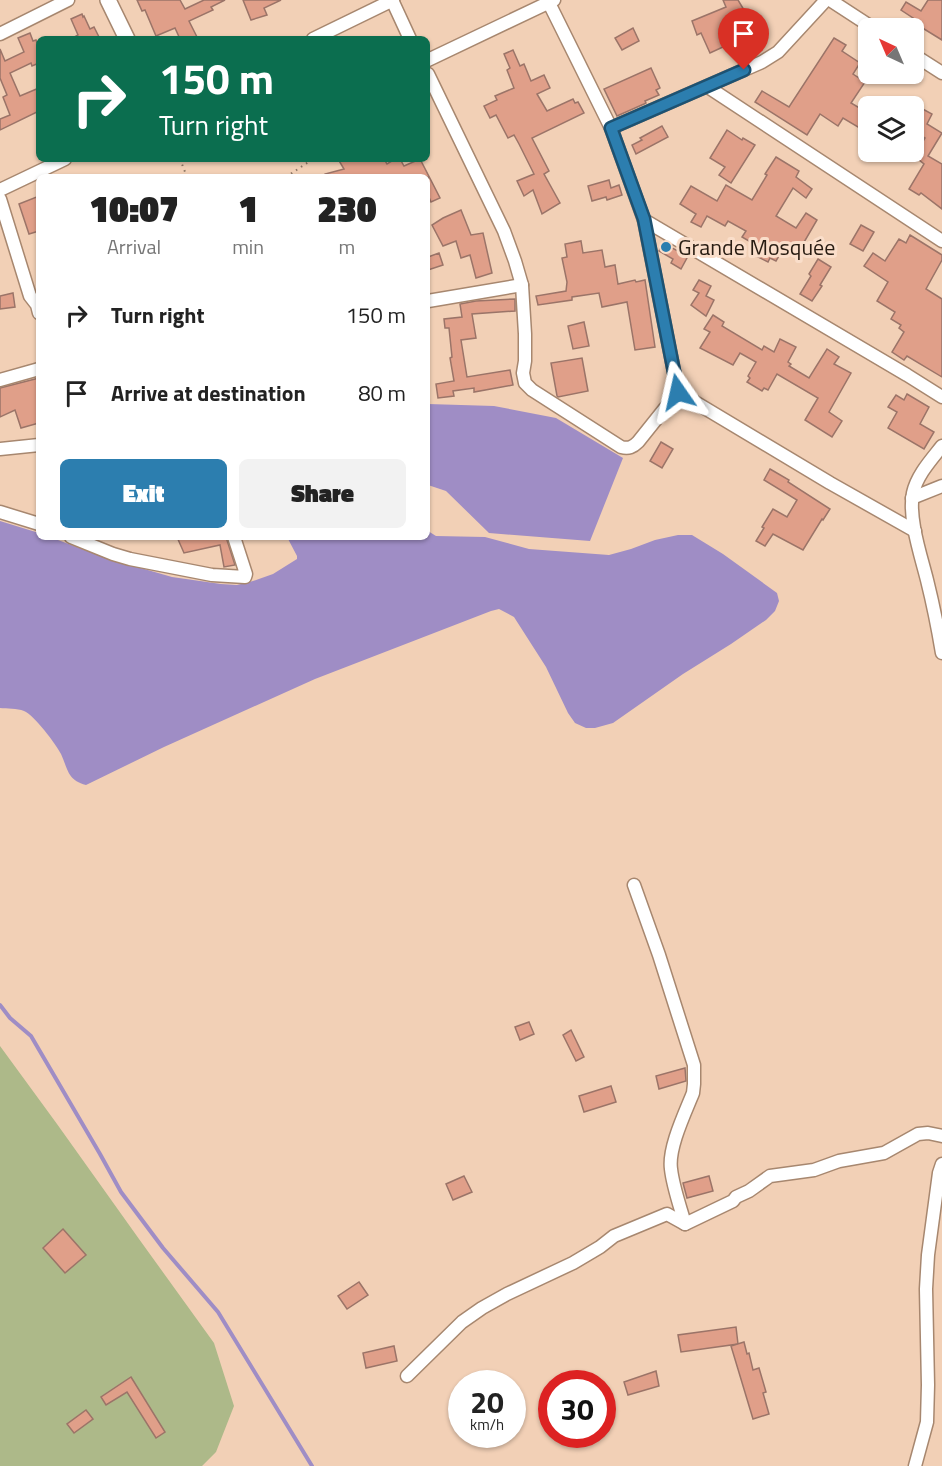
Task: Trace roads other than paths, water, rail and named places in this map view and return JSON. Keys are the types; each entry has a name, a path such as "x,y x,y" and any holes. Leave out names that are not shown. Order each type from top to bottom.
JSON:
{"street":[{"path":"0,34 68,0"},
{"path":"108,0 126,36"},
{"path":"319,36 392,0 409,36"},
{"path":"611,128 762,62 778,52 828,0 858,19"},
{"path":"430,59 551,1 611,128 644,219 678,392 915,531"},
{"path":"924,61 942,73"},
{"path":"430,78 504,231 515,261 522,285 525,383 532,390 627,449 638,442 678,392"},
{"path":"708,87 942,241"},
{"path":"0,190 59,162"},
{"path":"0,200 30,296 36,304"},
{"path":"644,219 942,398"},
{"path":"430,301 522,285"},
{"path":"0,380 36,370"},
{"path":"0,449 36,445"},
{"path":"942,446 925,467 912,498 915,531 942,653"},
{"path":"912,498 942,486"},
{"path":"0,512 36,523"},
{"path":"79,540 119,556 212,575 245,577 235,540"},
{"path":"634,885 659,954 694,1065 693,1093 670,1158 670,1168 685,1224"},
{"path":"685,1224 733,1201 770,1176 814,1170 839,1161 884,1154 918,1134 928,1133 942,1136"},
{"path":"915,1466 927,1422 928,1255 942,1164"},
{"path":"407,1376 462,1322 507,1294 573,1263 614,1236 667,1214 685,1224"}],"waterway":[{"path":"0,1005 10,1018 31,1036 121,1192 163,1248 218,1312 312,1466"}],"place":[{"name":"Grande Mosquée","path":"666,247"}]}
